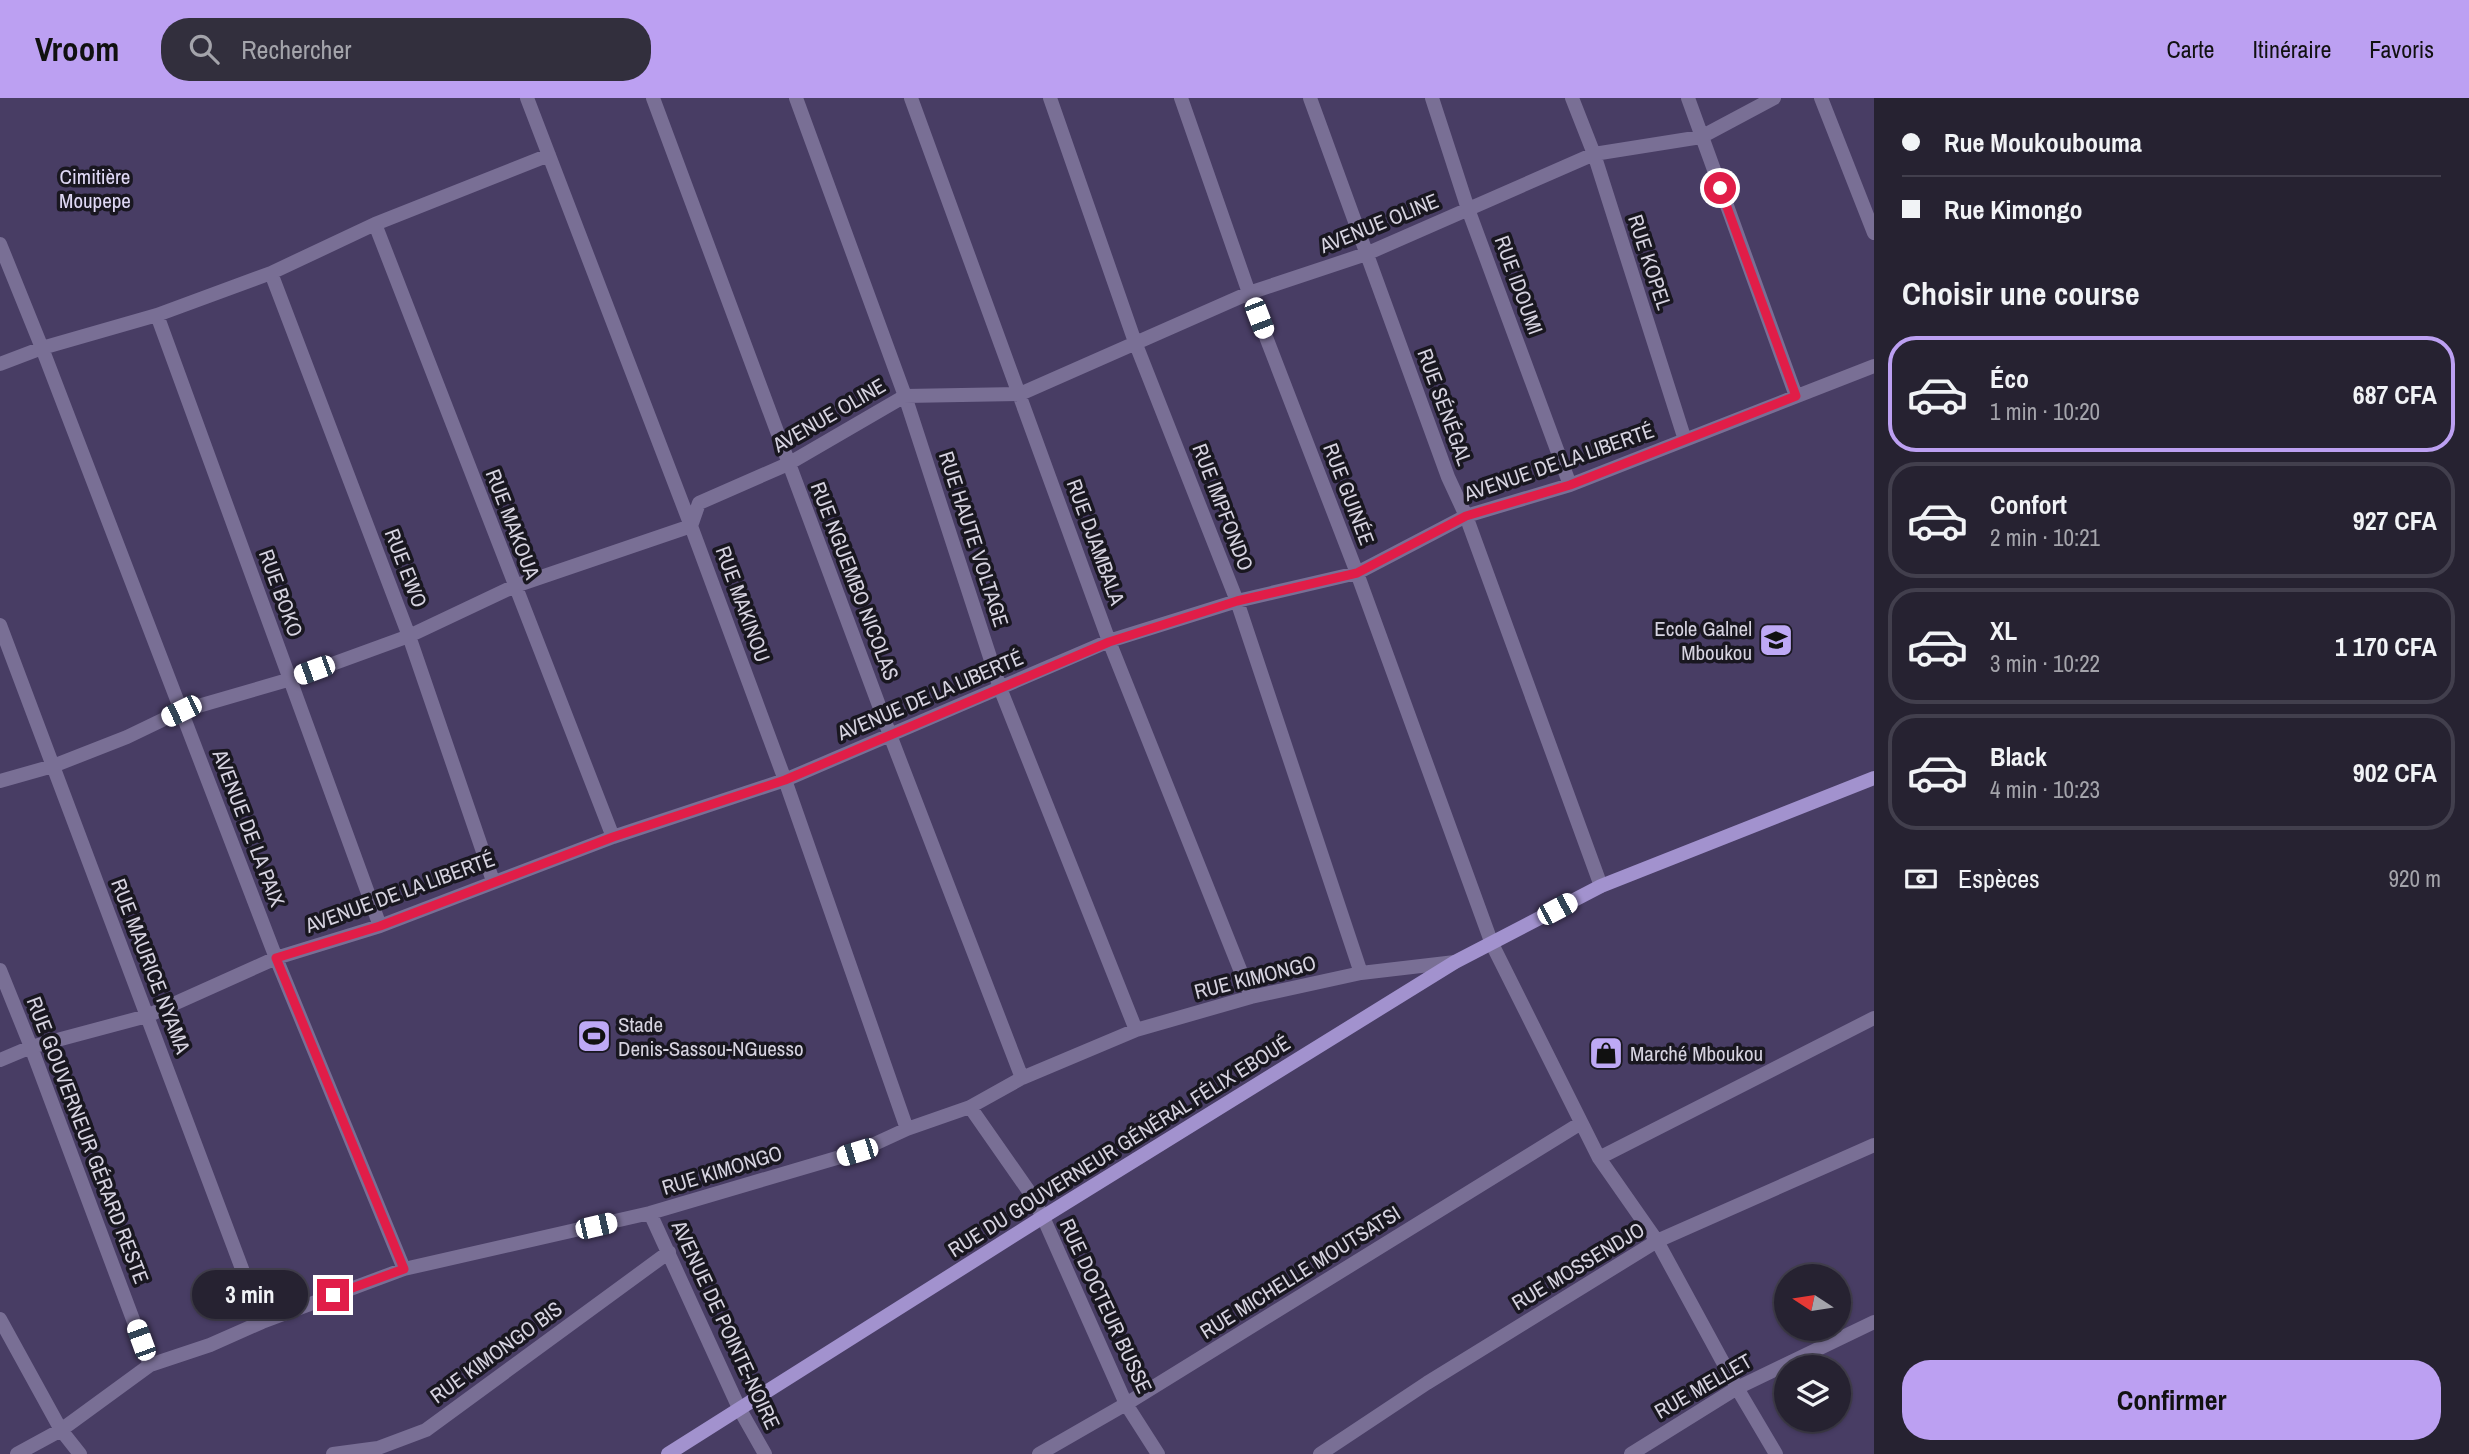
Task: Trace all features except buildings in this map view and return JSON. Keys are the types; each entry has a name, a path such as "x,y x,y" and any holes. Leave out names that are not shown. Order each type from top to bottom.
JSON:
{"main road":[{"name":"RUE DU GOUVERNEUR GÉNÉRAL FÉLIX EBOUÉ","path":"668,1454 1043,1217 1455,962 1601,886 1874,778"}],"street":[{"name":"RUE MAKINOU","path":"527,98 785,780 906,1129"},
{"name":"RUE NGUEMBO NICOLAS","path":"653,98 890,735 1022,1078"},
{"name":"RUE HAUTE VOLTAGE","path":"796,98 905,396 1000,688 1136,1030"},
{"name":"RUE DJAMBALA","path":"911,98 1109,642 1251,997"},
{"name":"RUE IMPFONDO","path":"1050,98 1135,342 1237,601 1361,973"},
{"name":"RUE GUINÉE","path":"1181,98 1249,293 1357,573 1492,944 1599,1158 1657,1241 1776,1454"},
{"name":"RUE SÉNÉGAL","path":"1310,98 1601,886"},
{"name":"RUE IDOUMI","path":"1432,98 1468,209 1570,485"},
{"name":"RUE KOPEL","path":"1572,98 1594,155 1685,440"},
{"path":"1688,98 1796,396"},
{"name":"AVENUE OLINE","path":"691,526 699,503 788,464 905,396 1020,394 1249,293 1366,254 1594,155 1701,136 1774,98"},
{"path":"1821,98 1874,233"},
{"path":"0,364 42,348 157,315 271,273 375,224 549,155"},
{"name":"RUE MAKOUA","path":"375,224 613,837"},
{"name":"AVENUE DE LA PAIX","path":"0,244 276,958 404,1269"},
{"name":"RUE EWO","path":"271,273 410,636 493,881"},
{"name":"RUE BOKO","path":"157,315 380,926"},
{"name":"AVENUE DE LA LIBERTÉ","path":"0,1060 31,1047 147,1016 276,958 380,926 613,837 785,780 1109,642 1237,601 1357,573 1466,516 1570,485 1874,366"},
{"path":"0,781 53,766 127,737 181,711 290,679 410,636 514,586 691,526"},
{"name":"RUE MAURICE NYAMA","path":"0,625 262,1322"},
{"name":"RUE KIMONGO","path":"18,1454 61,1430 150,1364 211,1345 262,1322 404,1269 650,1213 857,1152 906,1129 970,1107 1022,1078 1136,1030 1251,997 1361,973 1455,962"},
{"name":"RUE GOUVERNEUR GÉRARD RESTE","path":"0,970 150,1364"},
{"path":"1599,1158 1874,1018"},
{"name":"RUE DOCTEUR BUSSE","path":"970,1107 1028,1190 1043,1217 1126,1404 1158,1454"},
{"name":"RUE MICHELLE MOUTSATSI","path":"1039,1454 1126,1404 1581,1123"},
{"name":"RUE MOSSENDJO","path":"1320,1454 1427,1383 1657,1241 1874,1145"},
{"name":"AVENUE DE POINTE-NOIRE","path":"650,1213 739,1408 765,1454"},
{"name":"RUE KIMONGO BIS","path":"333,1454 378,1448 426,1430 669,1252"},
{"path":"0,1319 61,1430 80,1454"},
{"name":"RUE MELLET","path":"1631,1454 1737,1388 1874,1322"}],"green space":[{"name":"Cimitière Moupepe","path":"0,98 1874,98 1874,1454 0,1454"}],"place":[{"name":"Ecole Galnel Mboukou","path":"1776,640"},
{"name":"Stade Denis-Sassou-NGuesso","path":"594,1036"},
{"name":"Marché Mboukou","path":"1606,1053"}],"route":[{"path":"333,1295 404,1269 276,958 380,926 613,837 785,780 1109,642 1237,601 1357,573 1466,516 1570,485 1796,396 1720,188"}]}
